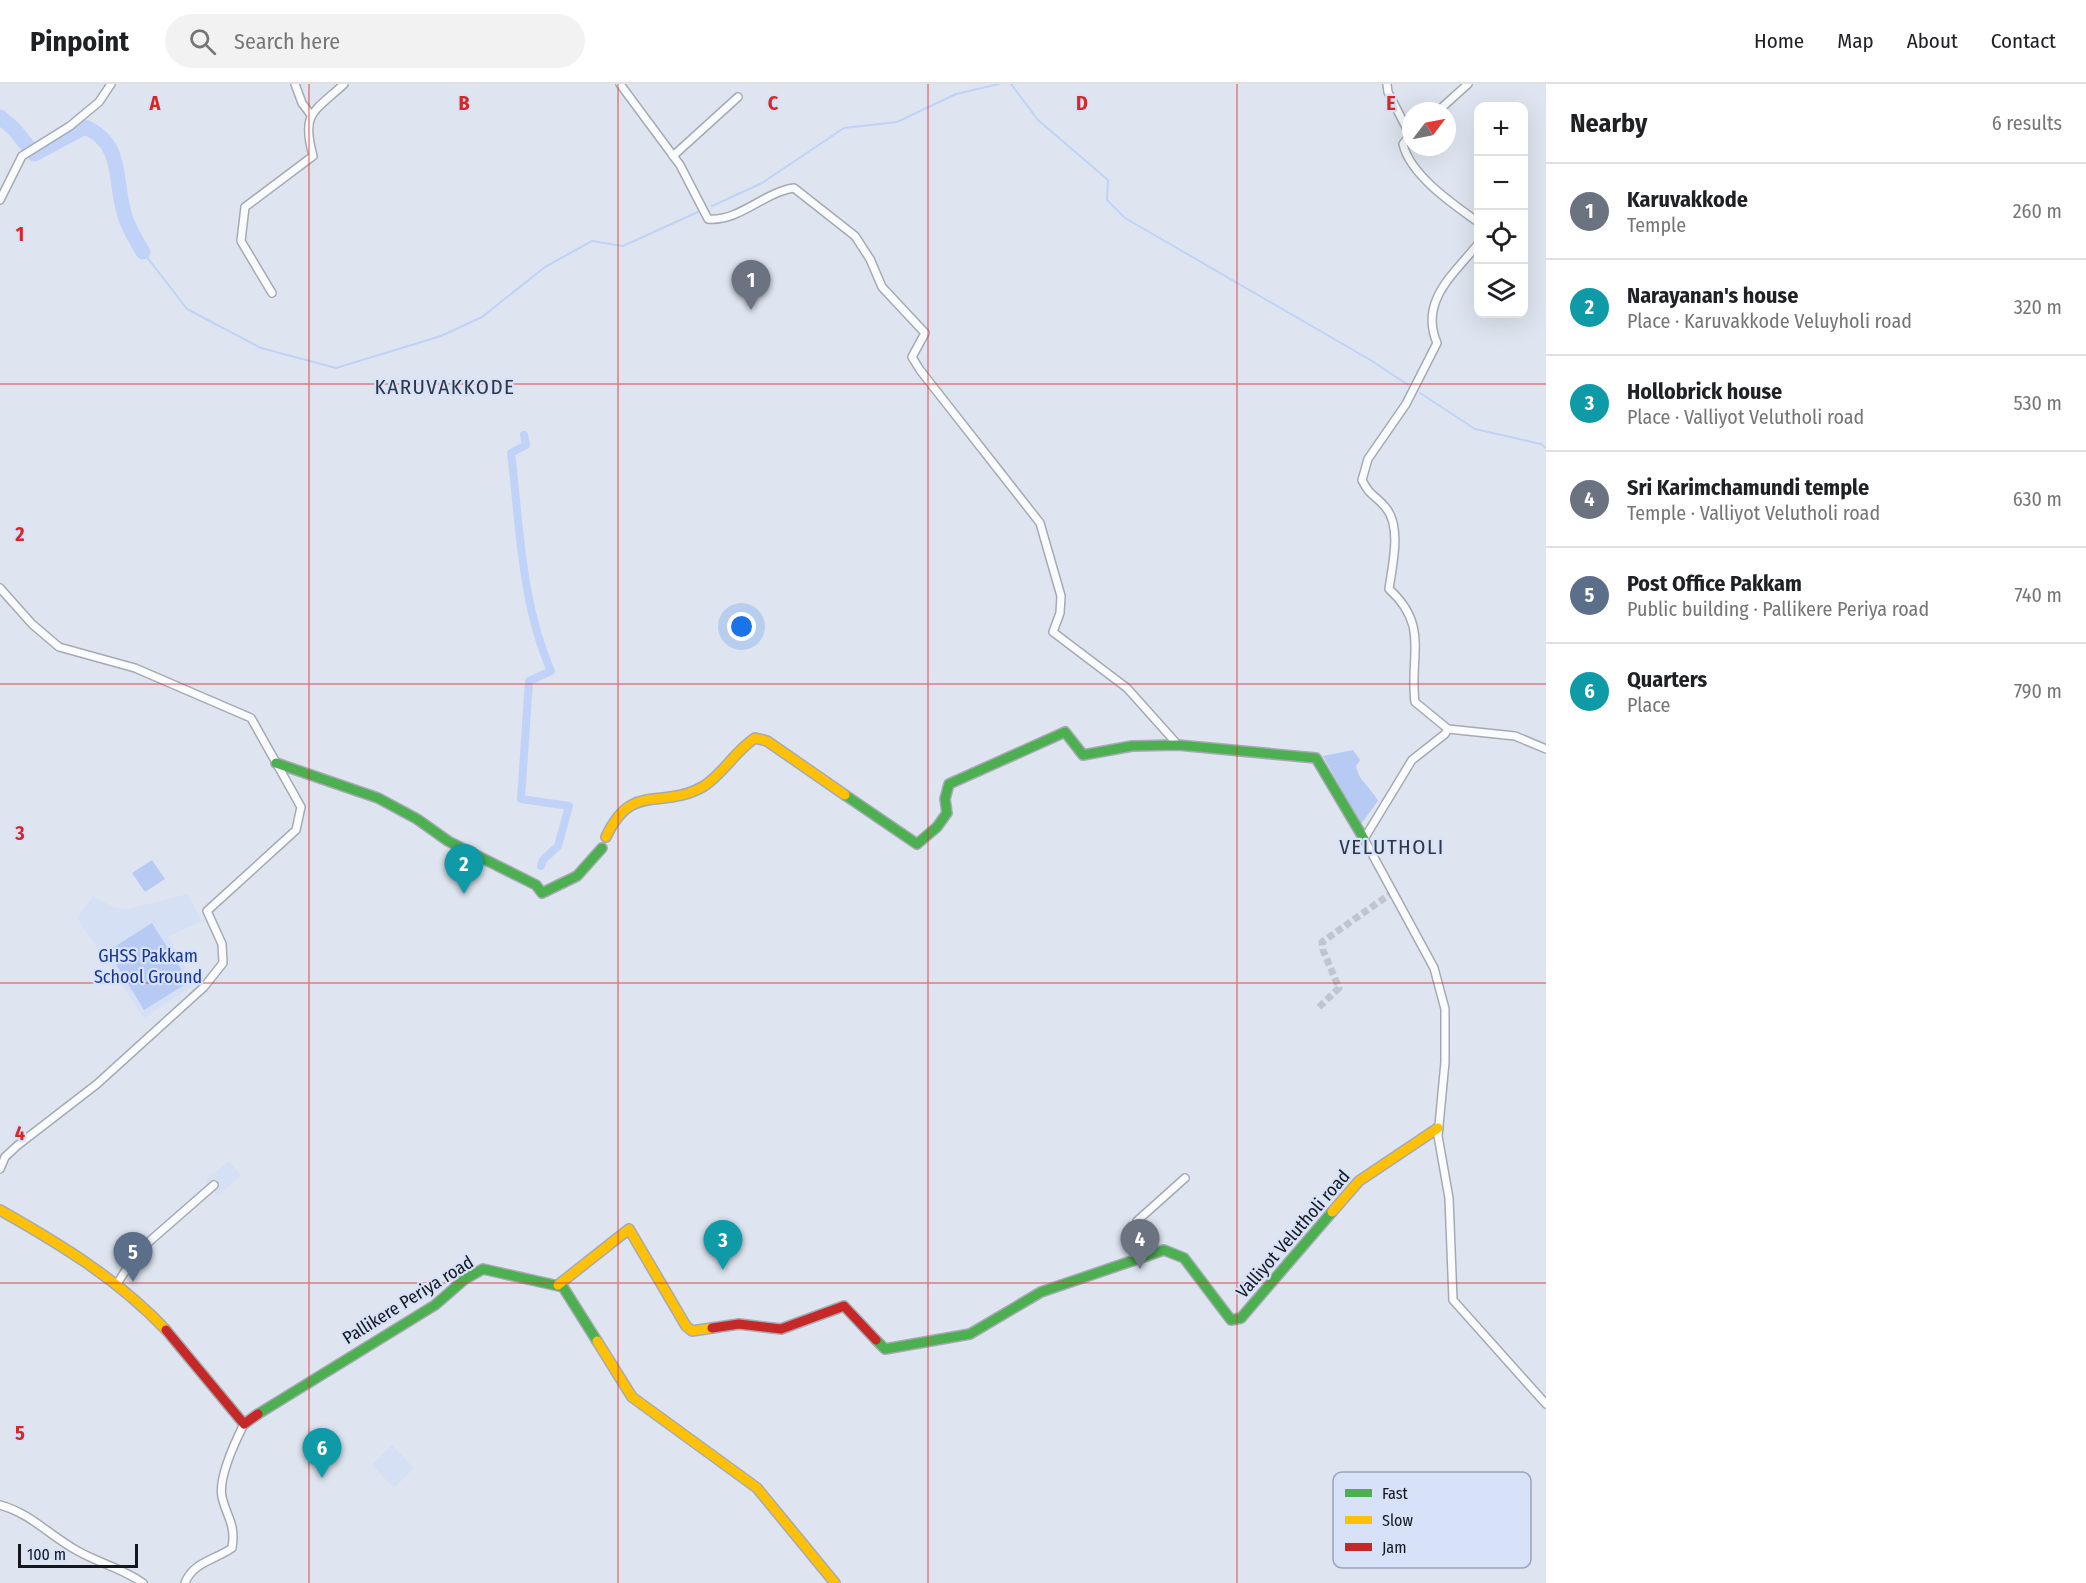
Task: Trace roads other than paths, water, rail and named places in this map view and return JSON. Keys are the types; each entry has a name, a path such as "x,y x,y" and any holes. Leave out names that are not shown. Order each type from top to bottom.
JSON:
{"street":[{"path":"0,200 22,156 70,126 99,102 111,84"},
{"path":"295,84 302,103 311,115"},
{"path":"272,293 241,241 245,207 314,156 307,132 311,115 344,84"},
{"path":"620,84 673,156 708,219 720,220 781,190 794,188 855,236 870,259 882,287 925,333 912,357 920,370 1040,523 1061,596 1060,613 1053,632 1127,688 1178,745"},
{"path":"1387,84 1388,93 1402,119"},
{"path":"1448,102 1468,84"},
{"path":"673,156 738,97"},
{"path":"1408,156 1443,198 1474,219"},
{"path":"1474,250 1437,294 1430,315 1431,330 1437,343 1407,404 1368,459 1362,480 1369,494 1387,509 1394,527 1389,589 1410,613 1415,635 1415,702 1448,729 1515,736 1546,749"},
{"path":"0,588 32,624 59,647 135,668 251,718 301,807 296,830 207,911 222,944 223,963 204,987 97,1084 18,1145 5,1157 0,1169"},
{"path":"1364,839 1412,760 1445,735 1448,729"},
{"path":"606,837 618,814 638,800 697,790 721,774 743,744 755,738 767,741 917,844 937,827 947,813 945,799 950,784 1065,732 1083,755 1131,746 1178,745 1316,758 1364,839 1434,968 1445,1009 1445,1062 1438,1128 1449,1198 1453,1300 1546,1404"},
{"path":"276,763 378,798 417,819 448,841 536,885 542,893 580,876 590,867 602,848"},
{"name":"Valliyot Velutholi road","path":"558,1285 629,1229 686,1326 692,1330 739,1324 781,1329 844,1306 885,1349 970,1334 1041,1292 1164,1250 1184,1258 1231,1320 1241,1318 1359,1181 1438,1128"},
{"path":"1134,1260 1137,1221 1185,1179"},
{"path":"117,1284 134,1257 214,1185"},
{"path":"0,1210 50,1238 117,1284 173,1338 244,1424 228,1459 221,1496 234,1533 232,1548 221,1556 196,1566 185,1583"},
{"name":"Pallikere Periya road","path":"244,1424 291,1392 435,1305 465,1279 483,1269 558,1285"},
{"path":"558,1285 563,1287 575,1304 632,1397 758,1488 835,1583"},
{"path":"0,1505 20,1510 76,1551 103,1561 143,1583"}],"waterway":[{"path":"712,206 762,183 844,128 897,122 956,94 999,84"},
{"path":"1011,84 1038,120 1108,180 1107,200 1125,218 1372,361 1408,385"},
{"path":"0,117 14,129 34,154 85,127 105,141 111,150 117,170 125,217 143,252"},
{"path":"143,252 187,309 261,348 336,368 441,336 482,317 545,267 592,241 623,246 698,212"},
{"path":"1420,393 1475,429 1541,444 1546,448"},
{"path":"524,435 526,445 511,453 523,564 533,619 551,671 529,681 521,799 569,806 558,846 543,860 541,866"}],"tunnel":[{"path":"1319,1007 1339,988 1323,950 1322,942 1393,892"}],"place":[{"name":"Karuvakkode","path":"751,310"},
{"name":"Narayanan's house","path":"464,894"},
{"name":"Sri Karimchamundi temple","path":"1140,1269"},
{"name":"Hollobrick house","path":"723,1270"},
{"name":"Post Office Pakkam","path":"133,1282"},
{"name":"Quarters","path":"322,1478"}],"district":[{"name":"KARUVAKKODE","path":"445,387"},
{"name":"VELUTHOLI","path":"1392,847"}],"park label":[{"name":"GHSS Pakkam School Ground","path":"148,966"}]}
